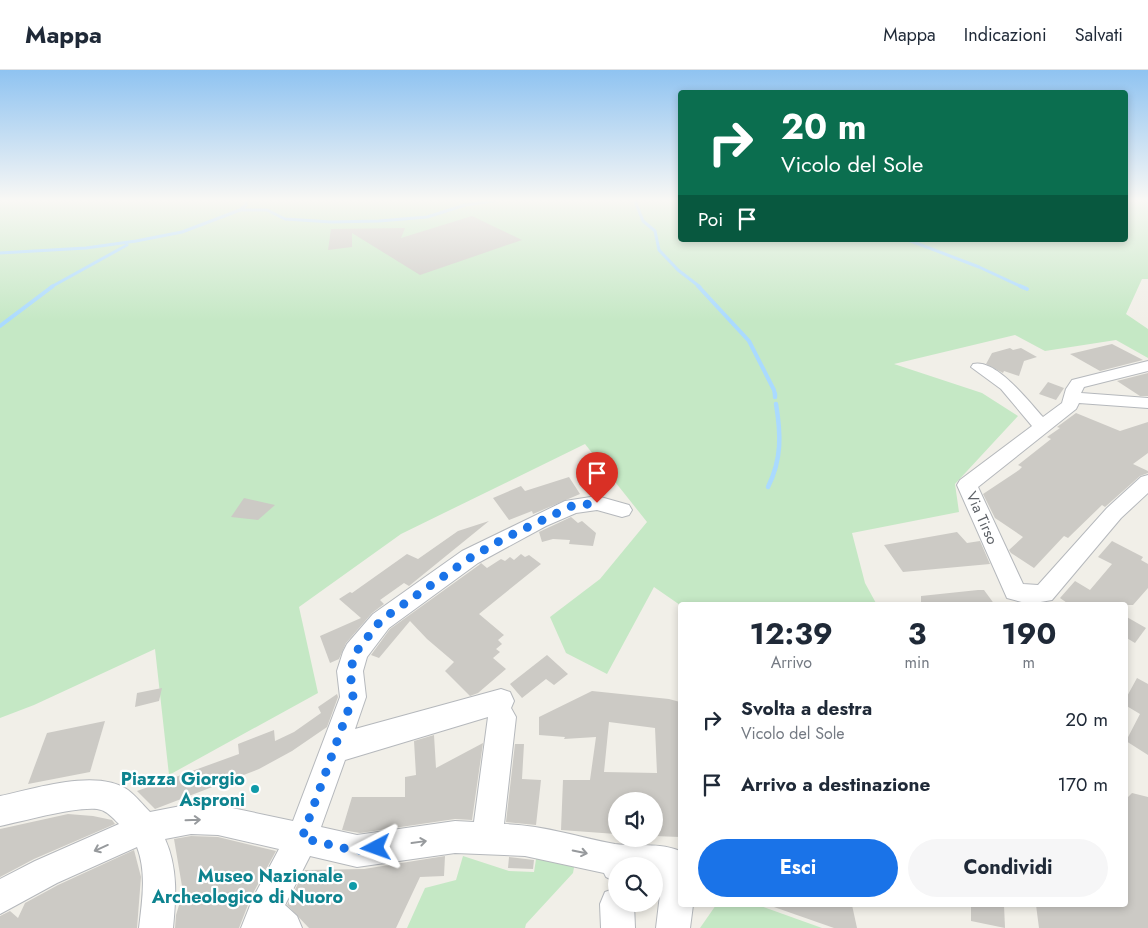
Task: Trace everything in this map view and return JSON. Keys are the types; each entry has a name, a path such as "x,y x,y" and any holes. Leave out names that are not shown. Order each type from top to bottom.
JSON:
{"street":[{"name":"Via Tirso","path":"1148,366 1130,372 1078,383 1070,405 967,485 1015,591 1029,595 1044,593 1114,513 1148,482"},
{"path":"979,367 1007,386 1041,426"},
{"path":"1072,397 1148,403"},
{"path":"269,922 302,838 353,697 350,671 356,652 381,620 470,558 539,521 572,506 597,503 622,510"},
{"path":"334,749 502,709 487,838"},
{"path":"0,811 71,797 97,794 116,800 145,828 156,855 160,892 156,928"},
{"path":"0,897 46,872 145,828 191,819 218,820 356,851 455,837 487,838 525,840 608,861"},
{"path":"663,862 669,862 678,870"},
{"path":"673,928 678,889"},
{"path":"617,912 618,928"}],"green space":[{"path":"0,241 1148,241 1148,279 1142,279 1126,314 1148,329 1148,358 1116,340 1045,351 1015,335 894,364 982,393 1018,416 955,484 959,512 852,533 865,583 875,602 678,602 678,604 654,587 607,674 566,653 550,617 600,579 647,522 585,444 401,534 299,607 318,693 169,775 155,649 34,705 0,718"},
{"path":"537,853 575,862 573,873 526,924 525,928 407,928 425,888 456,880 463,856 509,871 534,872"},
{"path":"715,907 764,907 822,928 700,928"}],"building":[{"path":"329,241 352,241 352,247 328,250"},
{"path":"365,241 519,241 420,275"},
{"path":"1112,344 1143,360 1100,371 1070,354"},
{"path":"1010,348 1013,350 1021,348 1037,357 1024,361 1019,376 1004,371 1003,373 986,364 992,353"},
{"path":"1148,373 1148,396 1140,396 1117,381"},
{"path":"1048,382 1064,388 1056,400 1039,394"},
{"path":"1076,413 1120,431 1148,422 1148,453 1133,464 1148,471 1148,473 1140,476 1105,507 1102,505 1068,538 1064,536 1034,568 1011,553 1009,550 1023,537 995,518 983,494 1019,470 1022,467 1018,465 1051,439 1047,437"},
{"path":"569,477 580,494 533,514 532,511 509,520 493,498 521,486 525,491"},
{"path":"244,498 275,505 258,520 231,517"},
{"path":"571,517 578,523 582,521 596,533 593,546 569,544 570,540 553,539 542,542 539,532"},
{"path":"489,521 409,586 404,583 380,600 384,604 372,613 346,643 339,659 330,663 320,636 361,618 339,599 350,592 352,593 407,554 418,559 458,531"},
{"path":"957,532 967,543 980,541 990,564 903,572 884,545"},
{"path":"1112,541 1143,557 1141,560 1148,564 1148,588 1133,605 1128,605 1128,602 1066,602 1060,598 1075,581 1090,590 1112,564 1098,557"},
{"path":"521,554 525,557 529,555 541,564 479,614 504,635 498,640 502,644 496,649 500,652 493,658 506,669 478,693 470,696 445,671 454,662 427,639 410,621 379,658 371,655 390,629 481,563 487,568 501,559 505,561 510,557 514,560"},
{"path":"984,590 993,602 921,602 921,596"},
{"path":"1128,618 1146,628 1135,643 1128,639"},
{"path":"547,655 568,674 554,685 546,679 522,698 510,684"},
{"path":"1137,678 1148,684 1148,755 1128,742 1128,737 1140,714 1128,707 1128,694"},
{"path":"162,688 159,701 135,707 137,693"},
{"path":"592,691 678,701 678,837 663,836 663,792 608,792 608,833 561,830 563,780 590,780 596,737 564,739 565,737 539,735 539,717","holes":["609,722 655,728 657,773 604,772"]},
{"path":"337,694 338,697 327,727 292,751 259,769 155,809 137,791 239,754 238,744 274,730 275,741 294,732 321,713 318,707"},
{"path":"105,721 90,772 28,784 47,733"},
{"path":"434,735 436,768 483,743 472,820 455,819 360,833 342,830 352,797 405,797 405,777 416,775 414,741"},
{"path":"515,744 524,744 522,779 541,780 536,825 506,822"},
{"path":"1132,793 1148,797 1148,928 1039,928 1036,907 1128,907 1128,797"},
{"path":"68,814 112,820 115,824 34,859 0,877 0,829"},
{"path":"191,836 218,837 276,851 251,897 239,928 175,928 176,915 183,892 174,839"},
{"path":"134,850 141,877 137,928 0,928 0,916 10,911 18,918 25,903 58,885"},
{"name":"Museo Nazionale Archeologico di Nuoro","path":"445,856 444,876 420,877 396,928 309,928 287,905 305,870 364,869"},
{"path":"509,857 534,860 533,869 508,868"},
{"path":"774,907 852,907 857,928 834,928"},
{"path":"971,907 1004,907 1005,928 971,921"}],"waterway":[{"path":"0,253 86,248 136,241"},
{"path":"657,241 659,250 678,270 700,287"},
{"path":"913,242 979,267 1022,287"},
{"path":"51,287 127,245"},
{"path":"0,326 53,286"},
{"path":"698,286 749,341 775,395"},
{"path":"1020,286 1027,289"},
{"path":"768,487 776,466 779,446 776,404"}],"place":[{"name":"Piazza Giorgio Asproni","path":"255,789"},
{"name":"Museo Nazionale Archeologico di Nuoro","path":"353,886"}],"route":[{"path":"376,848 356,851 302,838 353,697 350,671 356,652 381,620 470,558 503,539 572,506 597,503"}]}
